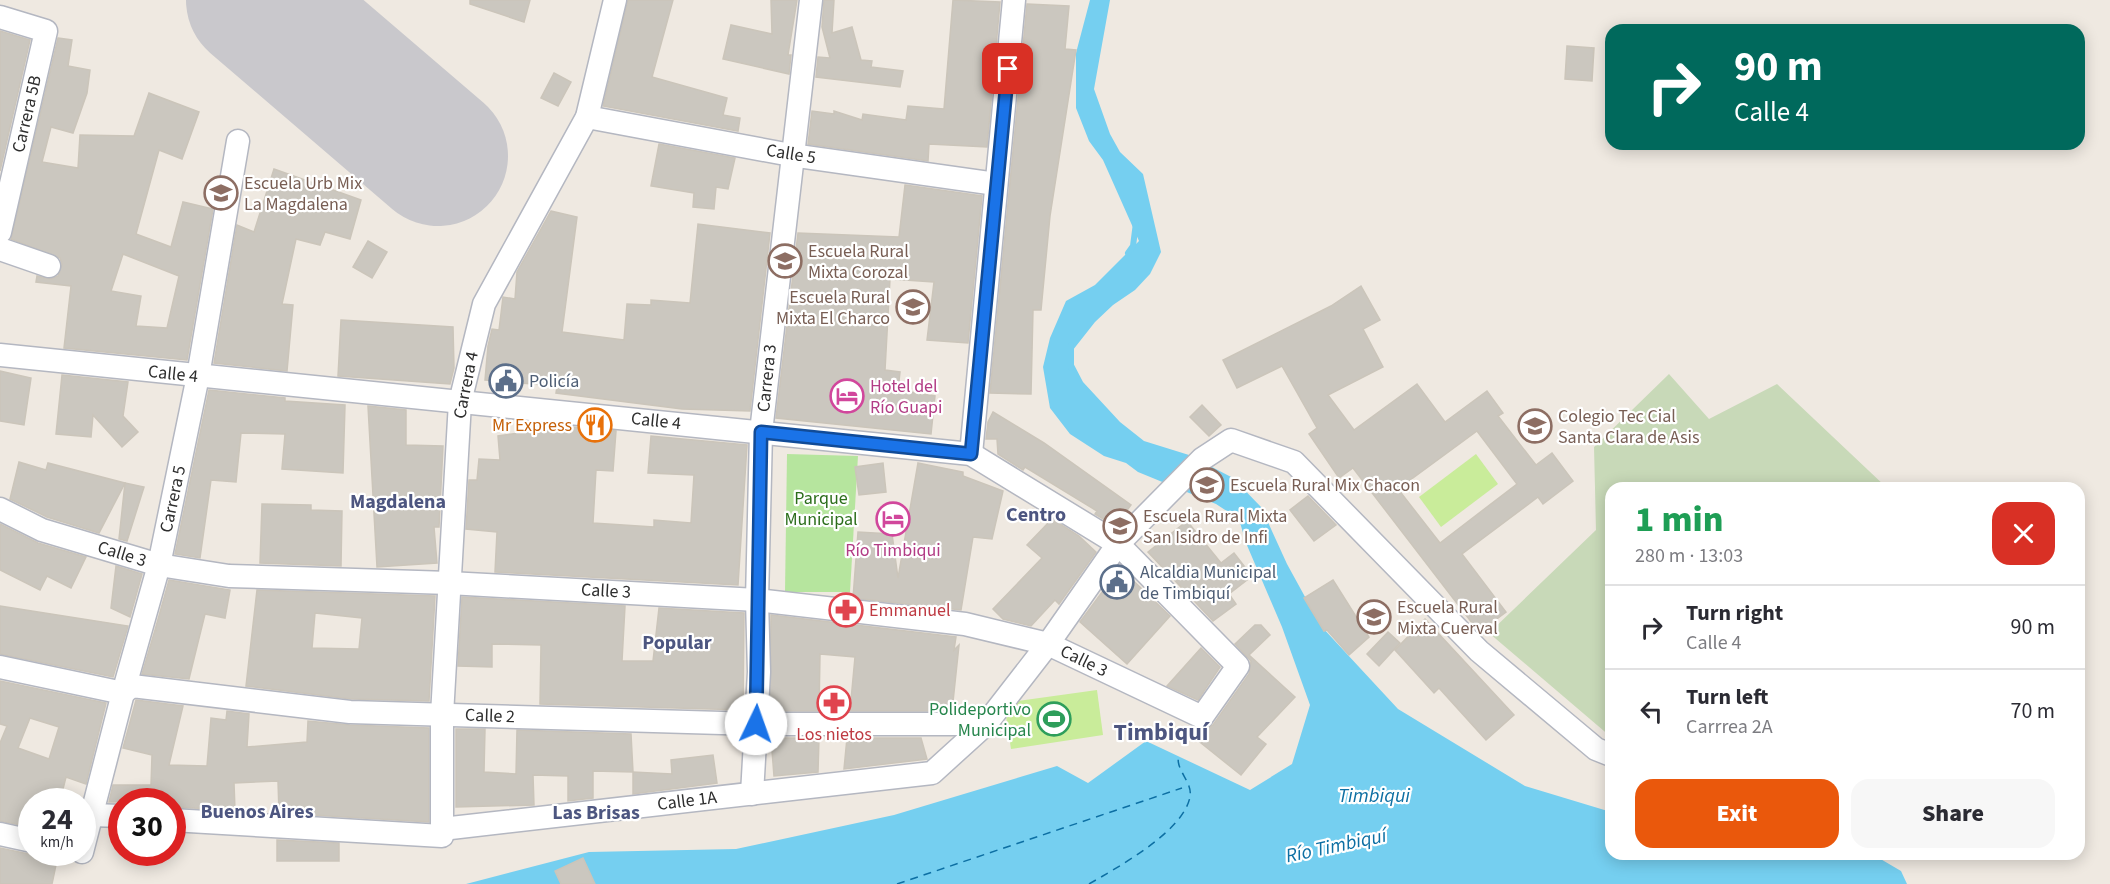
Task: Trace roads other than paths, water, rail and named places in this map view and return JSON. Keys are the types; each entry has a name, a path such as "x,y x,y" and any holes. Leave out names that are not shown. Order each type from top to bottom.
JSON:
{"street":[{"name":"Carrera 4","path":"442,833 442,715 460,402 484,304 587,117 615,0"},
{"name":"Carrera 3","path":"752,794 759,672 757,600 761,432 791,155 811,0"},
{"path":"971,454 1014,0"},
{"name":"Carrera 5B","path":"0,16 46,32 10,140 0,232"},
{"name":"Calle 5","path":"587,117 791,155 996,184"},
{"name":"Carrera 5","path":"96,792 159,566 198,376 238,141"},
{"path":"0,249 49,266"},
{"name":"Calle 4","path":"0,355 971,454 1118,544 1238,666 1202,717"},
{"path":"986,724 1048,644 1118,544 1203,459 1231,440 1294,462 1479,651 1596,749 1605,753"},
{"name":"Calle 3","path":"0,509 42,530 159,566 229,576 449,583 757,600 965,624 1048,644 1202,717"},
{"name":"Calle 2","path":"0,667 123,693 132,686 350,712 756,724 986,724"},
{"name":"Calle 1A","path":"186,821 442,833 932,773 986,724"},
{"path":"0,834 18,838"}],"water":[{"name":"Timbiqui","path":"1090,0 1110,0 1094,89 1110,134 1120,152 1143,174 1161,252 1150,274 1135,290 1113,305 1095,322 1069,355 1083,382 1120,422 1144,441 1189,455 1233,478 1261,507 1287,564 1321,626 1398,709 1525,786 1605,810 1605,860 1882,860 1901,871 1907,884 466,884 589,852 736,849 894,815 1057,766 1088,783 1146,741 1250,790 1292,764 1310,705 1282,627 1246,543 1239,519 1216,504 1138,472 1126,463 1104,456 1070,434 1050,408 1043,367 1050,338 1066,301 1095,285 1139,241 1103,160 1089,141 1076,108 1076,53"}],"waterway":[{"path":"1128,253 1133,246 1136,223"},
{"path":"1071,345 1071,368"}],"place":[{"name":"Escuela Urb Mix La Magdalena","path":"221,193"},
{"name":"Escuela Rural Mixta Corozal","path":"785,261"},
{"name":"Escuela Rural Mixta El Charco","path":"913,307"},
{"name":"Policía","path":"506,381"},
{"name":"Hotel del Río Guapi","path":"847,396"},
{"name":"Mr Express","path":"595,425"},
{"name":"Colegio Tec Cial Santa Clara de Asis","path":"1535,426"},
{"name":"Escuela Rural Mix Chacon","path":"1207,485"},
{"name":"Río Timbiqui","path":"893,519"},
{"name":"Escuela Rural Mixta San Isidro de Infi","path":"1120,526"},
{"name":"Alcaldia Municipal de Timbiquí","path":"1117,582"},
{"name":"Emmanuel","path":"846,610"},
{"name":"Escuela Rural Mixta Cuerval","path":"1374,617"},
{"name":"Los nietos","path":"834,703"},
{"name":"Polideportivo Municipal","path":"1054,719"}],"district":[{"name":"Magdalena","path":"398,502"},
{"name":"Centro","path":"1036,515"},
{"name":"Popular","path":"677,643"},
{"name":"Timbiquí","path":"1161,732"},
{"name":"Buenos Aires","path":"257,812"},
{"name":"Las Brisas","path":"596,813"}],"park label":[{"name":"Parque Municipal","path":"821,508"}],"water label":[{"name":"Río Timbiquí","path":"1336,846"}]}
